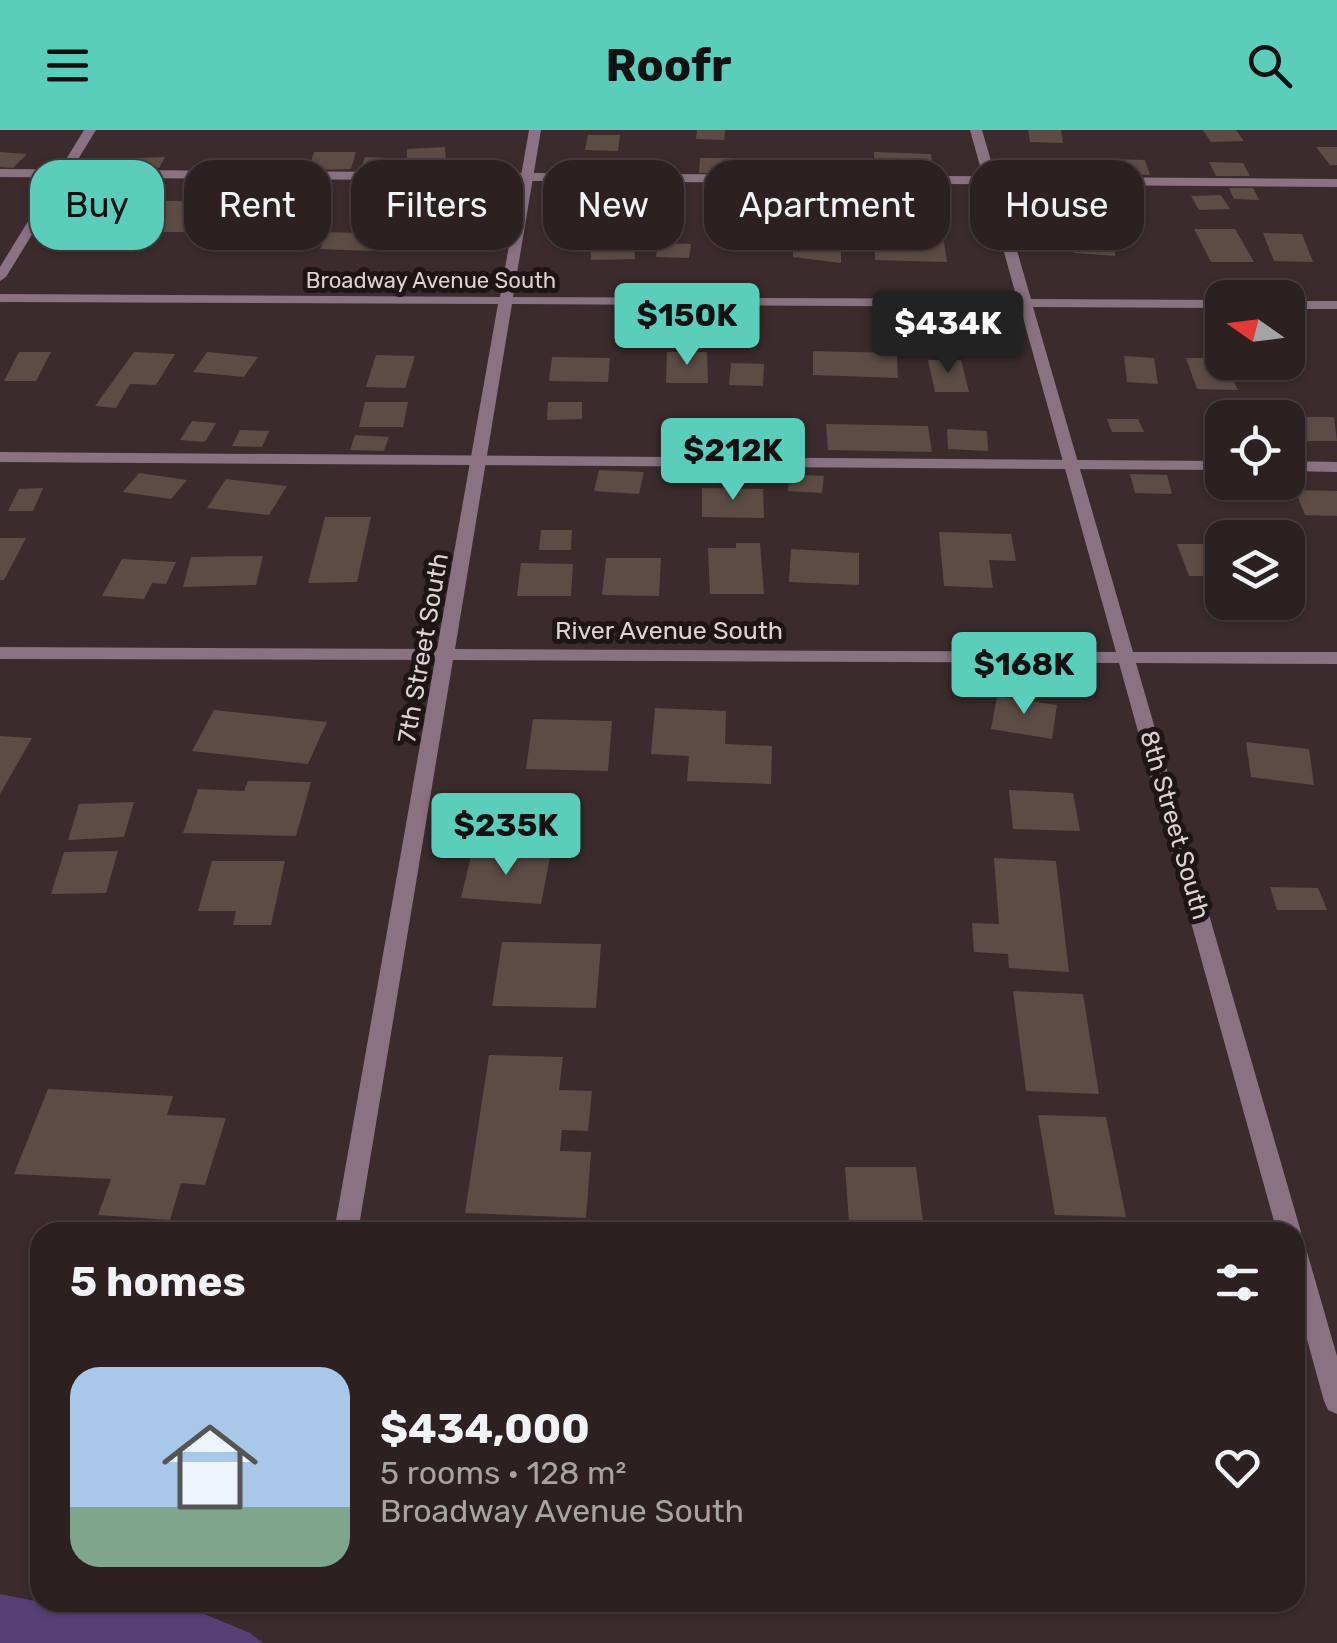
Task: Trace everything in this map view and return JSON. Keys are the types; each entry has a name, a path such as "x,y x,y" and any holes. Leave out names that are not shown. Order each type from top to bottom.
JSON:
{"street":[{"path":"71,160 90,130"},
{"name":"7th Street South","path":"348,1222 535,130"},
{"name":"8th Street South","path":"976,130 985,160"},
{"path":"0,172 30,172"},
{"path":"164,173 970,180"},
{"path":"1144,181 1337,183"},
{"path":"0,277 30,228"},
{"name":"8th Street South","path":"1011,250 1287,1222"},
{"name":"Broadway Avenue South","path":"0,298 1205,304"},
{"path":"1305,304 1337,305"},
{"path":"0,458 1205,466"},
{"path":"1305,466 1337,466"},
{"name":"River Avenue South","path":"0,654 1337,658"},
{"path":"1305,1287 1337,1401"}],"shaded area":[{"path":"0,1594 30,1600 30,1612 199,1612 250,1633 263,1643 0,1643"}],"building":[{"path":"697,130 725,130 724,140 696,139"},
{"path":"1028,130 1061,130 1063,143 1030,142"},
{"path":"1203,130 1236,130 1244,141 1211,142"},
{"path":"588,135 620,135 618,151 585,150"},
{"path":"445,147 446,160 407,160 407,149"},
{"path":"1316,147 1337,147 1337,165 1330,165"},
{"path":"0,152 27,154 13,168 0,167"},
{"path":"314,152 356,152 351,169 331,169 331,160 311,160"},
{"path":"874,152 931,154 932,160 874,160"},
{"path":"165,157 163,160 132,158"},
{"path":"365,157 392,158 391,160 364,160"},
{"path":"700,158 735,158 704,160 704,173 699,173"},
{"path":"1037,158 1085,160 1038,160"},
{"path":"1116,159 1145,160 1150,175 1144,175 1144,160"},
{"path":"1209,162 1243,163 1250,176 1216,176"},
{"path":"1229,188 1253,188 1259,200 1234,199"},
{"path":"1221,195 1230,209 1199,210 1191,196"},
{"path":"164,201 184,201 184,232 164,232"},
{"path":"1194,229 1235,229 1254,262 1211,262"},
{"path":"331,232 351,233 351,250 373,251 331,249"},
{"path":"1263,233 1302,234 1313,262 1274,261"},
{"path":"684,244 691,244 689,258 656,257 657,250 684,250"},
{"path":"591,250 634,250 635,259 591,260"},
{"path":"793,250 841,250 841,263 793,257"},
{"path":"874,250 945,250 947,262 875,260"},
{"path":"1074,250 1115,250 1115,256"},
{"path":"813,351 897,353 898,378 813,375"},
{"path":"19,352 51,352 36,381 4,381"},
{"path":"134,352 175,354 156,385 130,384 116,408 95,406"},
{"path":"207,352 258,357 244,377 193,372"},
{"path":"667,352 707,352 708,383 666,383"},
{"path":"376,355 415,356 405,388 366,387"},
{"path":"1124,356 1154,358 1158,384 1127,382"},
{"path":"552,357 610,358 608,382 549,381"},
{"path":"1186,358 1205,358 1205,380 1233,380 1238,390 1197,389"},
{"path":"928,360 961,360 969,392 935,392"},
{"path":"731,363 764,364 763,386 729,385"},
{"path":"365,402 408,402 403,427 359,427"},
{"path":"548,402 582,402 582,419 547,420"},
{"path":"1305,417 1334,417 1337,441 1305,441"},
{"path":"1107,419 1138,419 1144,432 1112,432"},
{"path":"192,421 216,423 205,442 180,440"},
{"path":"686,423 725,425 723,449 683,448"},
{"path":"826,424 928,426 932,452 828,450"},
{"path":"947,429 987,431 988,451 948,449"},
{"path":"240,430 269,431 262,447 232,446"},
{"path":"355,435 389,437 384,451 350,450"},
{"path":"599,470 644,472 639,494 594,491"},
{"path":"139,473 187,480 171,499 123,492"},
{"path":"789,474 824,476 822,493 788,491"},
{"path":"1130,474 1167,475 1172,494 1135,493"},
{"path":"226,479 287,486 269,515 207,508"},
{"path":"43,488 33,511 8,511 19,489"},
{"path":"702,488 763,489 764,518 702,517"},
{"path":"1305,490 1337,491 1337,516 1305,515 1299,500 1305,500"},
{"path":"325,517 371,517 357,582 308,583"},
{"path":"541,530 572,530 571,550 539,550"},
{"path":"939,532 1011,534 1016,561 989,560 993,588 944,586"},
{"path":"0,538 26,538 4,580 0,580"},
{"path":"736,543 760,543 764,594 710,594 708,548 736,548"},
{"path":"1177,544 1205,544 1205,576 1189,576"},
{"path":"791,549 859,553 859,585 789,582"},
{"path":"263,556 256,585 183,587 191,557"},
{"path":"606,558 661,558 659,596 602,595"},
{"path":"122,559 176,562 166,584 152,583 144,599 102,596"},
{"path":"521,563 573,564 571,596 517,596"},
{"path":"997,696 1057,705 1052,739 991,729"},
{"path":"655,708 726,711 725,744 772,746 771,784 687,781 689,756 651,754"},
{"path":"214,710 327,722 308,764 192,751"},
{"path":"533,719 612,721 608,771 526,769"},
{"path":"0,736 32,738 0,794"},
{"path":"1246,742 1309,749 1314,785 1251,777"},
{"path":"248,781 311,782 296,836 183,833 198,789 244,791"},
{"path":"1009,790 1073,793 1080,831 1013,829"},
{"path":"134,802 124,837 68,840 79,804"},
{"path":"504,802 557,803 552,845 498,844"},
{"path":"118,851 106,893 51,894 64,852"},
{"path":"472,852 550,857 541,904 461,898"},
{"path":"994,858 1056,861 1069,972 1009,968 1008,954 974,952 972,923 999,924"},
{"path":"212,861 285,861 271,925 233,925 236,911 198,911"},
{"path":"1270,887 1318,888 1327,910 1277,910"},
{"path":"502,942 601,944 596,1008 492,1006"},
{"path":"1013,991 1083,994 1099,1094 1026,1091"},
{"path":"489,1055 563,1057 559,1090 592,1091 588,1131 562,1130 560,1151 591,1152 586,1218 465,1213"},
{"path":"48,1089 173,1096 167,1115 226,1118 205,1185 181,1183 170,1220 98,1215 111,1179 14,1174"},
{"path":"1038,1115 1106,1117 1126,1217 1055,1215"},
{"path":"845,1167 916,1167 923,1222 849,1222"}]}
